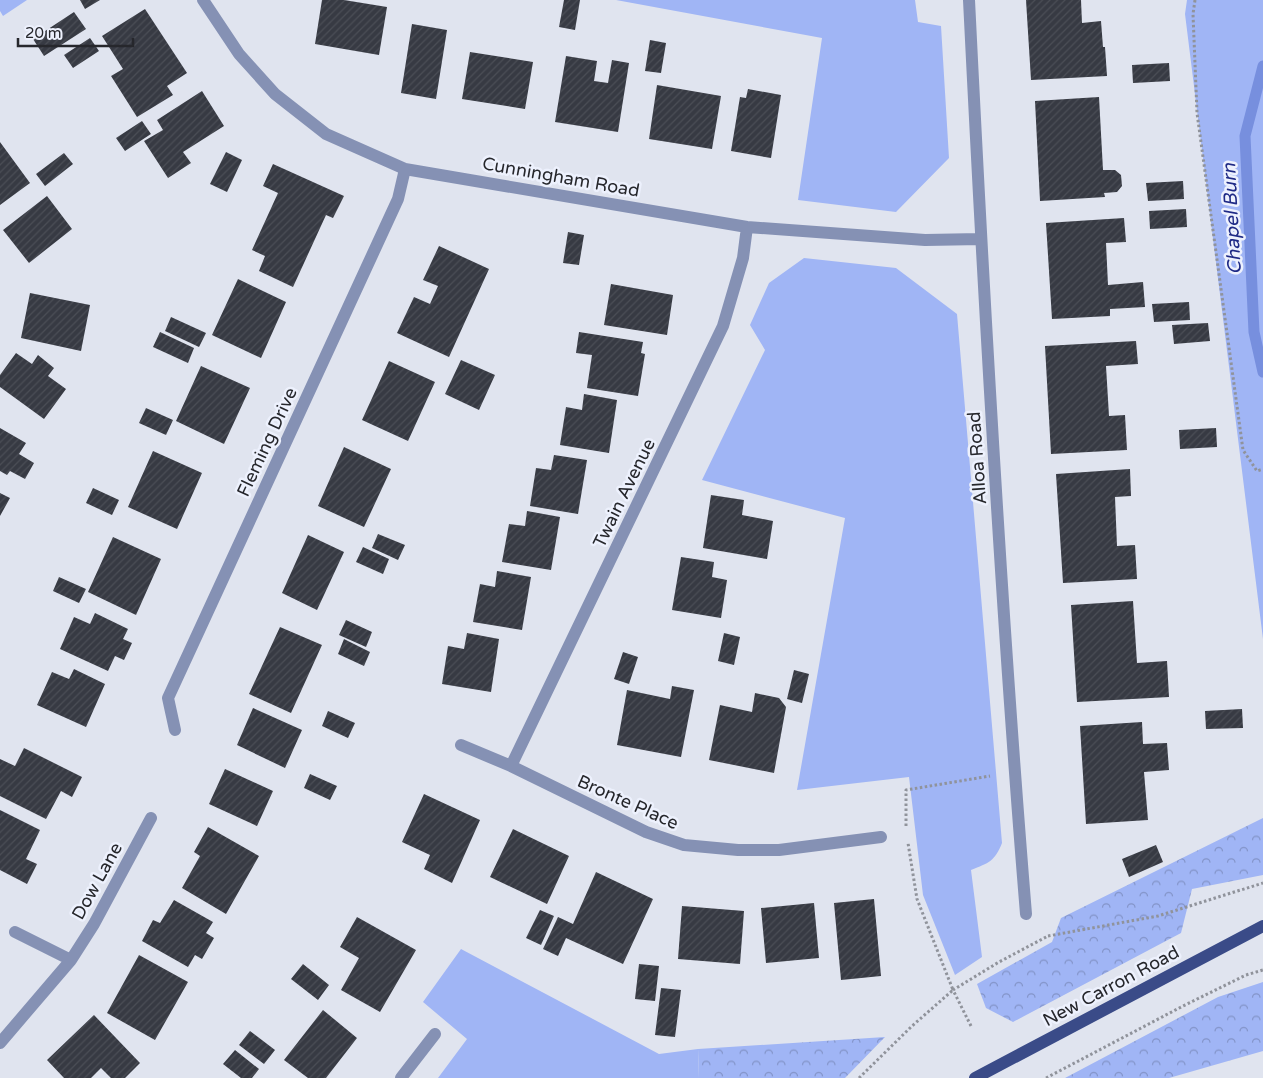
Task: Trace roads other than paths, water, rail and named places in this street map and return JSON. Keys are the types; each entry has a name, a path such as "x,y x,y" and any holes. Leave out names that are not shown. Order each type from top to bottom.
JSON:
{"main road":[{"name":"New Carron Road","path":"975,1078 1263,926"}],"street":[{"name":"Cunningham Road","path":"203,0 239,54 275,94 326,134 405,169 748,227 925,240 981,239"},
{"name":"Alloa Road","path":"970,0 981,239 1014,772 1026,914"},
{"name":"Fleming Drive","path":"174,730 168,698 398,199 405,169"},
{"name":"Twain Avenue","path":"511,766 724,326 743,258 748,227"},
{"name":"Bronte Place","path":"461,745 511,766 646,832 684,845 738,850 779,850 881,837"},
{"name":"Dow Lane","path":"0,1043 71,960 94,924 151,818"},
{"path":"15,932 71,960"},
{"path":"402,1078 435,1034"}],"waterway":[{"name":"Chapel Burn","path":"1263,66 1245,136 1254,332 1263,372"}]}
